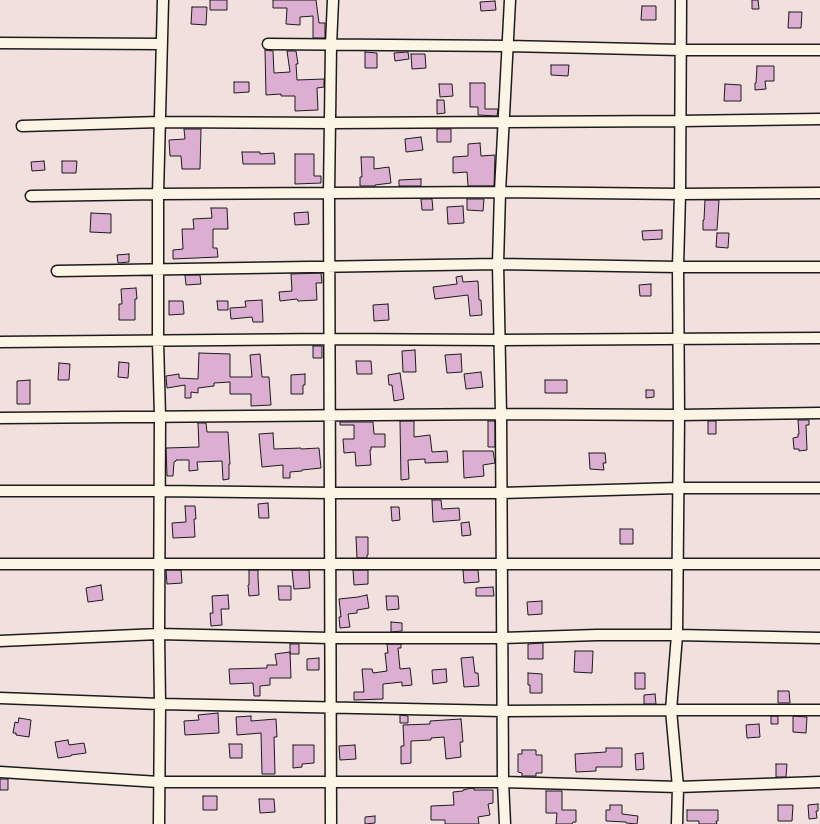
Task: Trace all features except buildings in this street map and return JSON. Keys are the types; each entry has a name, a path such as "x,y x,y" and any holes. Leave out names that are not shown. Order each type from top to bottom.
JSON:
{"street":[{"path":"159,824 160,417 158,341 158,194 163,0"},
{"path":"331,824 329,193 333,0"},
{"path":"505,824 503,782 501,414 498,264 500,192 510,0"},
{"path":"678,824 678,787 671,710 677,635 678,564 678,267 681,0"},
{"path":"0,43 162,44"},
{"path":"268,44 508,46 680,50 820,50"},
{"path":"22,126 160,122 330,123 820,119"},
{"path":"31,196 500,192 680,194 820,193"},
{"path":"57,271 498,264 678,267 820,267"},
{"path":"0,342 330,339 500,340 820,338"},
{"path":"0,418 820,413"},
{"path":"0,491 501,493 678,488 820,488"},
{"path":"0,564 820,564"},
{"path":"0,641 159,634 330,638 502,638 598,635 820,638"},
{"path":"0,698 160,704 503,711 820,710"},
{"path":"0,772 159,782 503,782 678,787 820,782"}]}
